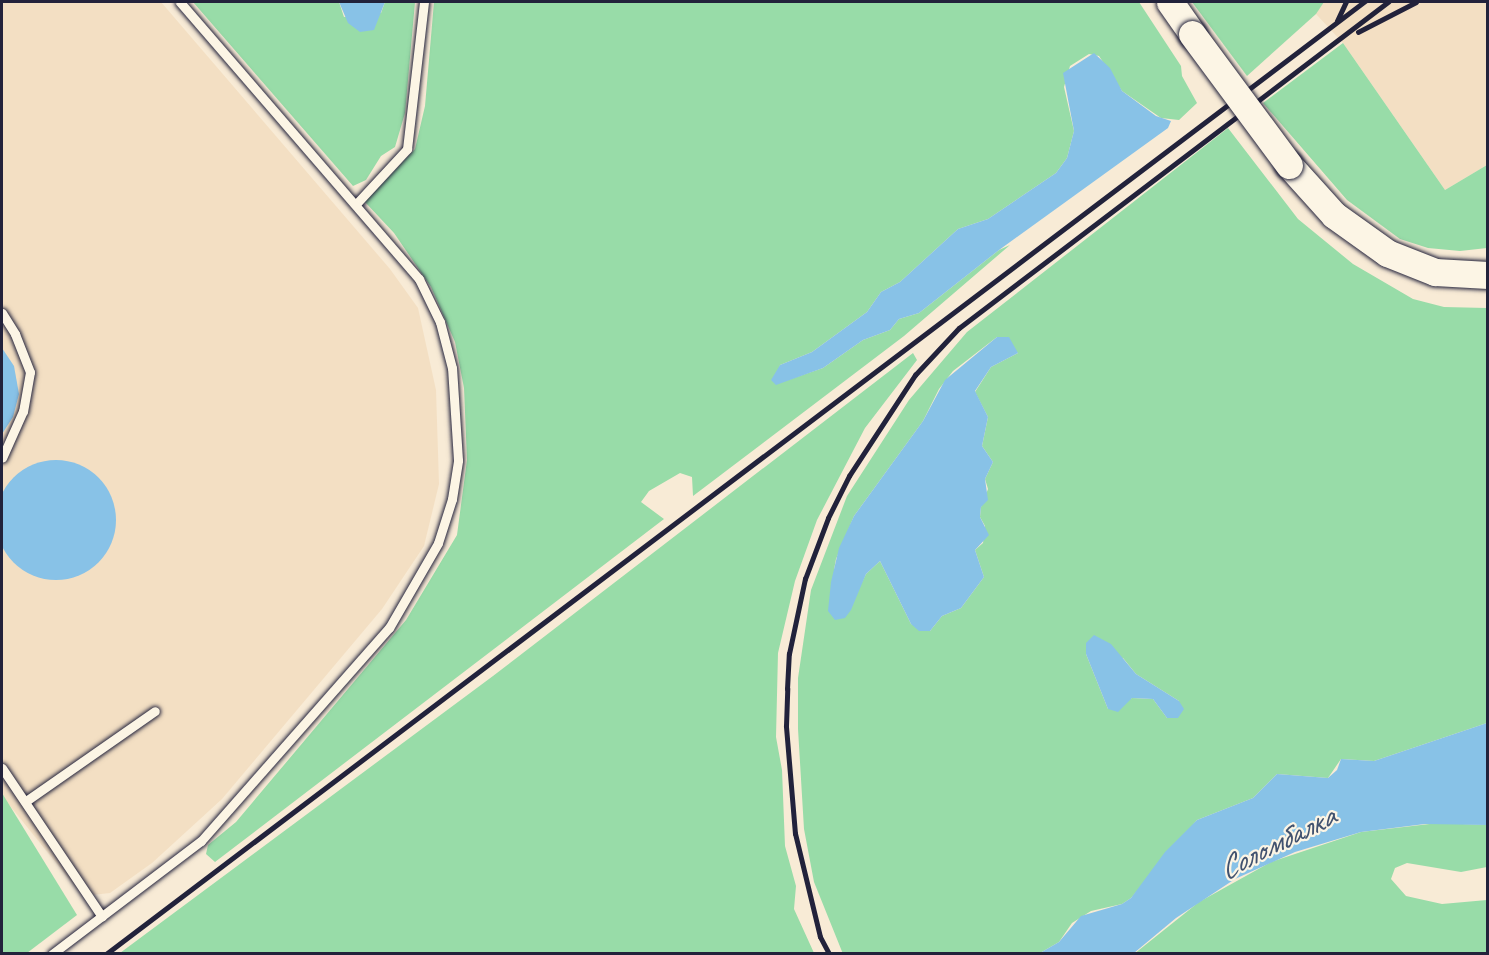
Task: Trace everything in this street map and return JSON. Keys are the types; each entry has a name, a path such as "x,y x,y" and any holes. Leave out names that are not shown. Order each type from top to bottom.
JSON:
{"main road":[{"path":"1170,2 1289,165 1334,215 1387,253 1435,272 1488,275"}],"lane":[{"path":"52,954 167,869 230,810 389,628 438,543 452,499 458,460 452,368 440,322 419,279 357,203 180,2"},
{"path":"357,203 407,149 424,2"},
{"path":"2,313 15,334 30,372 23,411 2,458"},
{"path":"26,801 156,711"},
{"path":"2,768 102,916"}],"shaded area":[{"path":"2,2 161,2 390,269 418,308 436,390 439,484 424,546 382,609 222,799 152,863 110,893 83,896 2,796"},
{"path":"1310,2 1487,2 1487,165 1445,190 1343,43 1316,14"}],"green space":[{"path":"193,2 339,2 344,17 381,13 385,2 415,2 405,113 395,147 381,156 366,180 353,186"},
{"path":"434,2 1139,2 1181,66 1182,76 1197,103 1179,120 1161,118 1122,91 1099,56 1089,54 1070,66 1064,87 1074,131 1067,158 1056,173 988,219 958,229 900,282 881,292 867,312 812,352 780,365 776,384 823,368 863,340 890,330 899,319 919,313 999,250 1010,245 904,336 693,496 692,477 680,473 649,491 641,502 664,519 215,862 206,854 208,845 236,822 406,620 457,535 467,460 464,388 455,342 431,287 394,233 365,202 415,149 425,106"},
{"path":"1192,2 1324,2 1316,14 1247,76"},
{"path":"1343,43 1445,190 1487,165 1487,248 1460,251 1428,248 1400,239 1347,200 1263,103"},
{"path":"1228,128 1298,219 1353,264 1413,299 1444,307 1487,308 1487,723 1374,761 1341,759 1328,778 1277,774 1253,798 1197,820 1131,898 1122,904 1091,911 1072,923 1059,942 1040,953 843,954 814,882 804,829 798,729 798,678 811,590 847,496 909,400 967,332","holes":["997,337 1018,353 991,367 975,392 988,417 982,446 993,462 985,479 988,489 981,507 980,517 985,526 983,543 975,550 984,577 961,608 942,616 930,631 911,624 880,561 866,574 857,592 834,570 836,559 854,516 923,421 939,389 953,371","1086,654 1123,658 1136,674 1179,701 1167,718 1153,699 1132,698 1108,709"]},
{"path":"913,353 917,360 865,428 817,520 795,581 778,653 776,737 782,770 785,846 796,886 794,909 814,953 120,953 493,676"},
{"path":"2,793 77,915 27,953 2,953"},
{"path":"1438,823 1487,825 1487,867 1461,872 1407,863 1395,868 1391,879 1406,896 1442,904 1487,900 1487,953 1134,954 1199,902 1271,862 1361,832"}],"water":[{"path":"339,2 385,2 374,30 360,32 348,23"},
{"path":"1094,53 1110,68 1122,91 1156,116 1171,121 1168,128 999,250 919,313 899,319 890,330 863,340 823,368 776,385 771,380 780,365 812,352 867,312 881,292 900,282 958,229 988,219 1056,173 1067,158 1074,131 1063,73"},
{"path":"997,337 1009,337 1018,353 991,367 975,391 988,417 982,446 993,462 985,479 988,500 981,507 980,517 989,535 975,550 984,577 961,608 942,616 930,631 919,631 911,624 880,561 866,574 851,610 845,618 835,620 828,611 831,582 839,548 854,516 923,421 945,380"},
{"path":"2,348 14,366 19,394 13,417 2,434"},
{"path":"56,460 79,465 98,478 111,497 116,520 111,543 98,562 79,575 56,580 33,575 14,562 1,543 -4,520 1,497 14,478 33,465"},
{"path":"1094,635 1111,644 1136,674 1179,701 1184,709 1178,718 1167,718 1153,699 1132,698 1118,712 1108,709 1086,654 1086,643"},
{"name":"Соломбалка","path":"1487,723 1487,825 1425,824 1361,832 1295,852 1235,879 1176,918 1134,953 1040,953 1059,942 1081,916 1122,904 1131,898 1165,852 1197,820 1253,798 1277,774 1328,778 1337,770 1341,759 1374,761"}],"railway":[{"path":"1337,21 1346,2"},
{"path":"106,954 1364,2"},
{"path":"829,954 820,937 795,834 786,726 787,689 789,654 805,579 828,518 849,476 915,375 959,328 1388,2"},
{"path":"1358,32 1416,2"}]}
